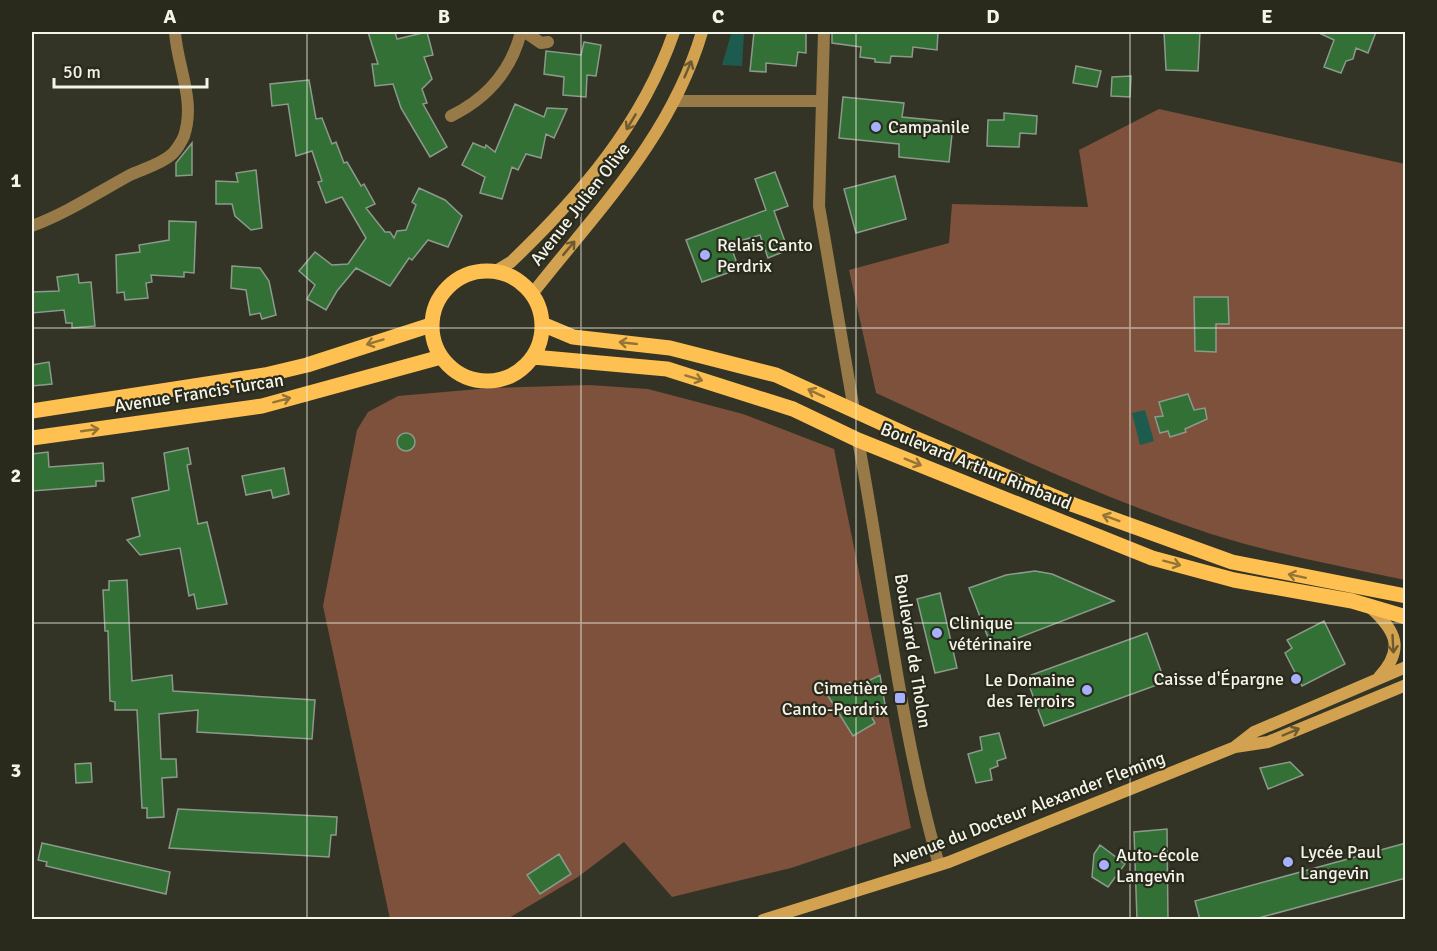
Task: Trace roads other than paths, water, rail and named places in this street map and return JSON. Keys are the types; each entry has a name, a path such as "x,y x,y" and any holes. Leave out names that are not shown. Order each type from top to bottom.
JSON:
{"main road":[{"name":"Avenue Julien Olive","path":"496,271 511,262 591,180 629,126 654,83 674,32"},
{"name":"Avenue Julien Olive","path":"532,294 635,168 674,101 701,33"},
{"path":"496,271 517,278 532,294 540,308 542,324 540,341 533,357 513,375 487,381 461,375 441,357 434,342 431,325 440,295 465,274 496,271"},
{"name":"Boulevard Arthur Rimbaud","path":"542,324 573,337 670,348 776,375 1074,505 1232,562 1406,596"},
{"name":"Avenue Francis Turcan","path":"32,411 264,375 307,365 431,325"},
{"name":"Avenue Francis Turcan","path":"32,438 262,406 441,357"},
{"name":"Boulevard Arthur Rimbaud","path":"533,357 667,369 793,409 858,440 1152,558 1234,580 1352,601 1406,617"},
{"path":"1371,608 1389,625 1395,650 1392,663 1375,681"},
{"name":"Avenue du Docteur Alexander Fleming","path":"1235,747 1254,732 1406,667"},
{"name":"Avenue du Docteur Alexander Fleming","path":"763,920 939,865 1235,747 1268,742 1406,685"}],"street":[{"path":"32,226 76,207 110,185 172,155 184,136 188,106 185,77 177,57 175,32"},
{"path":"451,116 475,105 503,76 516,53 523,32 542,43 548,42"},
{"path":"824,32 819,206 854,410"},
{"path":"674,101 822,101"},
{"name":"Boulevard de Tholon","path":"858,440 876,533 904,721 939,865"}],"water":[{"path":"731,34 744,34 742,66 722,65"},
{"path":"1145,410 1154,441 1140,445 1132,413"}],"place":[{"name":"Campanile","path":"876,127"},
{"name":"Relais Canto Perdrix","path":"705,255"},
{"name":"Clinique vétérinaire","path":"937,633"},
{"name":"Caisse d'Épargne","path":"1296,679"},
{"name":"Le Domaine des Terroirs","path":"1087,690"},
{"name":"Cimetière Canto-Perdrix","path":"900,698"},
{"name":"Lycée Paul Langevin","path":"1288,862"},
{"name":"Auto-école Langevin","path":"1104,865"}]}
